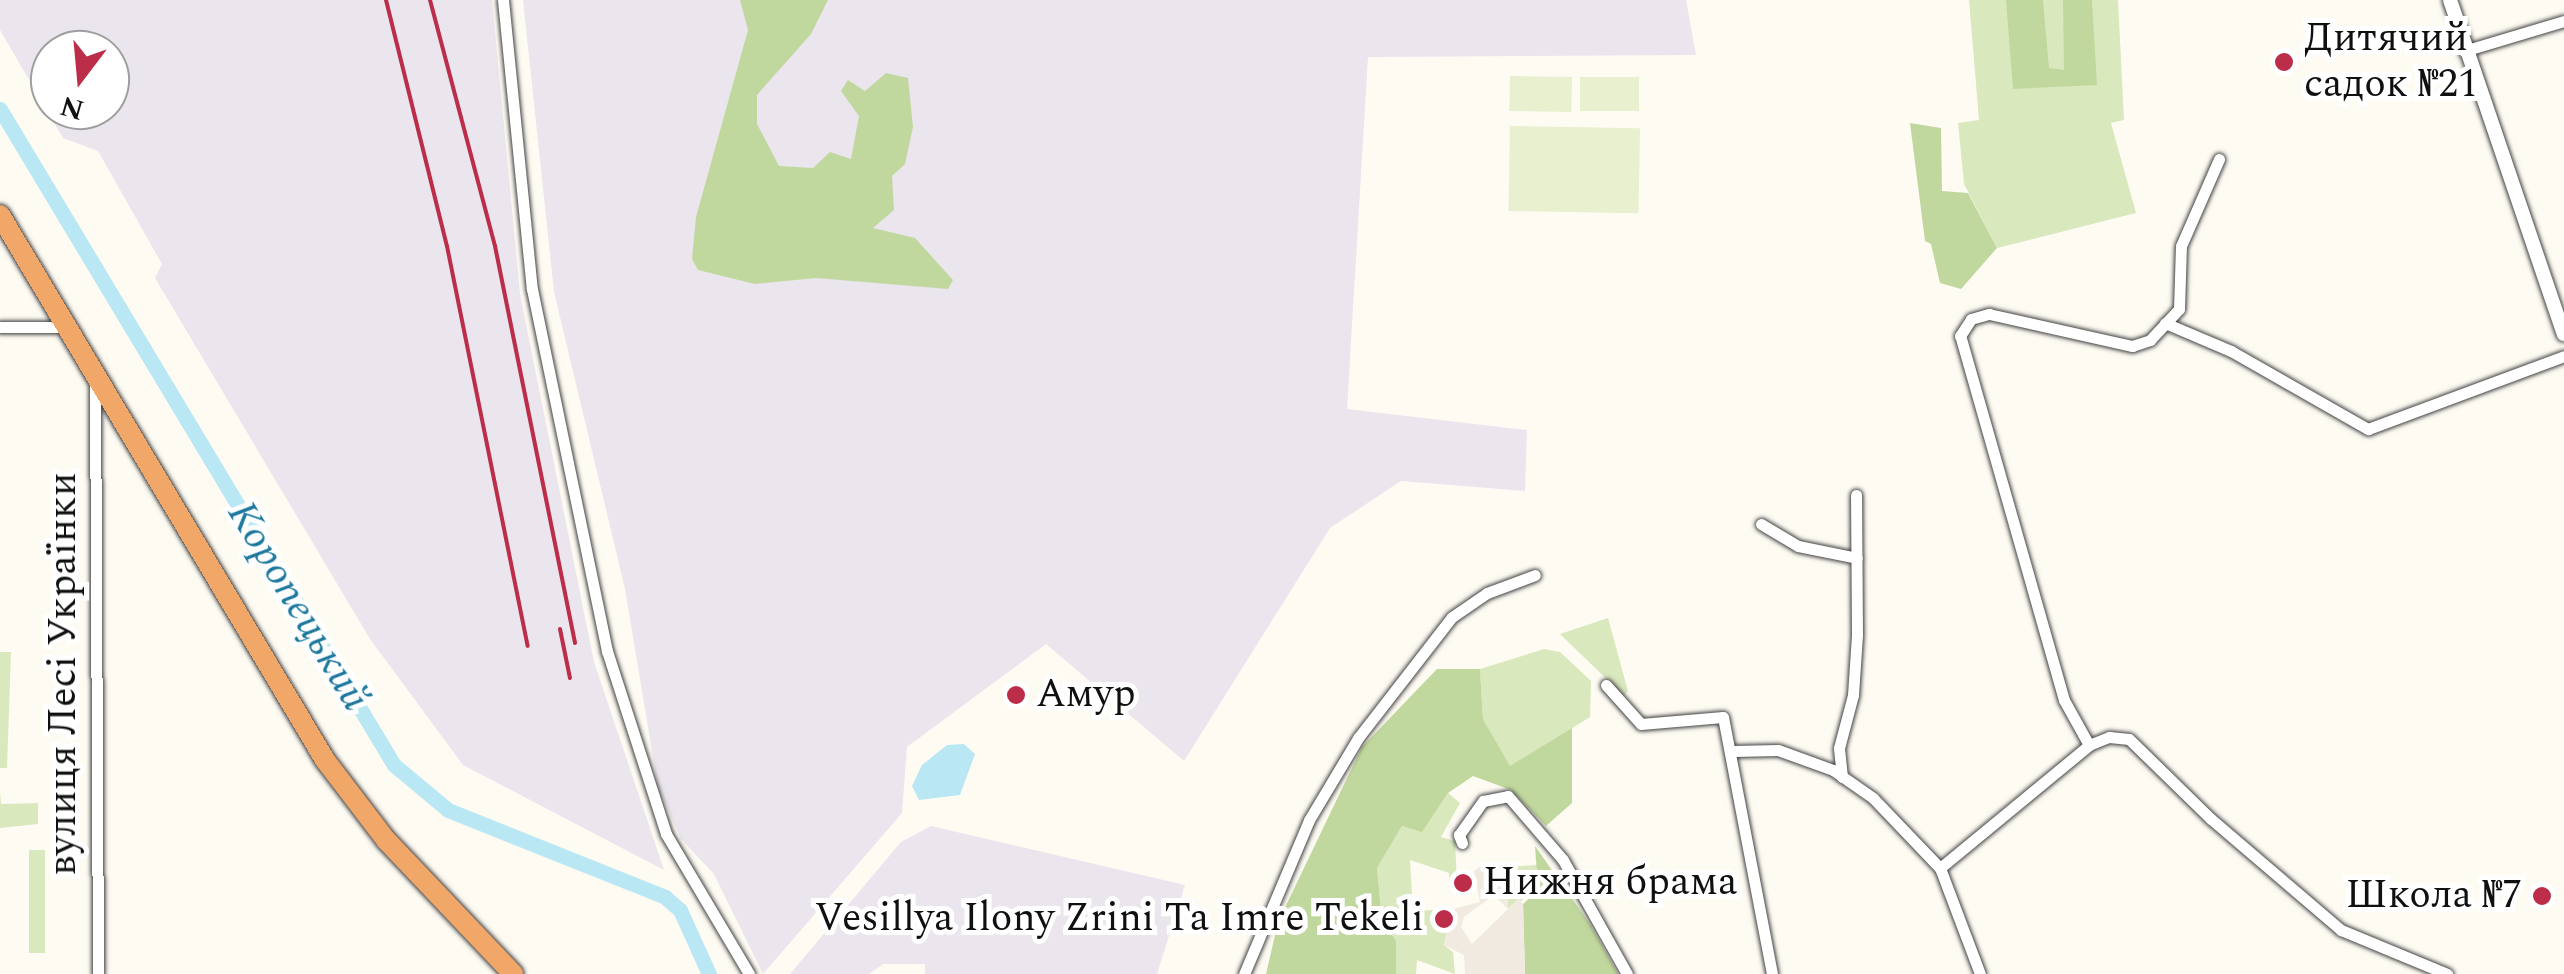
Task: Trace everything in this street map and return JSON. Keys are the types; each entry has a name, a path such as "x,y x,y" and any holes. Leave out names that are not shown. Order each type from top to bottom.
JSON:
{"highway":[{"path":"0,215 356,806 513,974"}],"street":[{"path":"503,0 532,289 606,650 666,834 750,974"},
{"path":"2450,0 2464,51 2564,334"},
{"path":"2464,51 2564,21"},
{"path":"2089,746 2064,700 1960,336 1971,319 1989,314 2132,346 2179,308 2182,246 2220,158"},
{"path":"2165,323 2231,351 2368,429 2564,356"},
{"path":"0,327 66,327"},
{"name":"вулиця Лесі Українки","path":"94,373 98,974"},
{"path":"1842,777 1839,748 1853,695 1857,636 1856,495"},
{"path":"1762,524 1798,546 1857,558"},
{"path":"1244,974 1309,820 1358,738 1452,617 1488,593 1535,575"},
{"path":"1606,686 1641,724 1724,717 1772,974"},
{"path":"1940,868 2089,746 2110,736 2129,738 2211,819 2341,930 2447,974"},
{"path":"1732,750 1778,750 1842,777 1940,868 1980,974"},
{"path":"1462,843 1459,835 1482,801 1508,796 1563,860 1627,974"}],"shaded area":[{"path":"0,0 492,0 520,294 594,662 664,870 463,765 370,639 155,278 162,264 98,151 63,138 58,130 130,130 130,30 30,30 30,81 0,30"},
{"path":"523,0 1686,0 1696,55 1368,57 1347,409 1527,430 1525,491 1401,481 1330,528 1184,761 1046,644 907,747 902,813 763,974 714,874 681,839 658,787 625,589 554,292"},
{"path":"931,826 1185,885 1157,974 925,974 925,964 883,964 869,974 790,974 901,842"},
{"path":"1488,861 1489,887 1507,886 1508,908 1518,899 1523,904 1525,974 1465,974 1464,955 1444,945 1453,909 1480,902 1474,871","holes":["1494,895 1508,909 1472,944 1461,927 1464,917"]}],"green space":[{"path":"740,0 828,0 811,34 757,95 757,124 779,166 813,168 830,152 851,159 859,116 841,91 848,80 865,91 886,73 908,78 913,127 905,164 892,176 894,210 873,228 915,238 953,280 948,289 816,278 755,284 698,270 692,259 696,217 748,30"},
{"path":"1969,0 2118,0 2124,120 2111,123 2136,213 1997,248 1964,184 1958,123 1979,120"},
{"path":"2006,0 2043,0 2049,68 2064,70 2063,0 2092,0 2097,85 2013,89"},
{"path":"1510,76 1572,77 1571,112 1509,111"},
{"path":"1580,77 1639,77 1639,111 1580,111"},
{"path":"1910,123 1941,128 1942,191 1968,193 1997,248 1961,289 1940,283 1931,244 1925,241"},
{"path":"1510,126 1640,128 1638,213 1509,211"},
{"path":"1608,618 1628,691 1624,696 1560,634"},
{"path":"1544,649 1560,652 1591,681 1590,717 1510,767 1483,719 1480,669"},
{"path":"0,652 11,652 7,768 0,768"},
{"path":"1437,669 1480,669 1483,719 1510,766 1572,728 1572,803 1546,826 1511,790 1473,776 1448,793 1422,832 1402,826 1377,868 1382,920 1396,941 1396,974 1266,974 1278,922 1362,747"},
{"path":"0,791 1,804 38,803 38,824 0,828"},
{"path":"1448,793 1460,803 1441,837 1455,841 1457,884 1450,884 1449,873 1410,860 1413,911 1453,909 1444,945 1453,952 1455,974 1417,960 1416,974 1396,974 1396,941 1382,920 1377,868 1402,826 1422,831"},
{"path":"1535,846 1590,924 1618,974 1525,974 1523,904 1538,890"},
{"path":"29,850 45,850 45,953 29,953"},
{"path":"1537,865 1538,890 1508,909 1507,867"}],"water":[{"path":"964,744 975,754 960,795 919,800 912,786 922,765 947,745"}],"waterway":[{"name":"Коропецький","path":"0,109 394,765 448,810 665,897 680,910 709,974"}],"railway":[{"path":"386,0 447,246 528,646"},
{"path":"430,0 495,246 575,643"},
{"path":"560,629 570,678"}],"place":[{"name":"Дитячий садок №21","path":"2284,62"},
{"name":"Амур","path":"1016,695"},
{"name":"Нижня брама","path":"1463,883"},
{"name":"Школа №7","path":"2542,896"},
{"name":"Vesillya Ilony Zrini Ta Imre Tekeli","path":"1444,919"}]}
